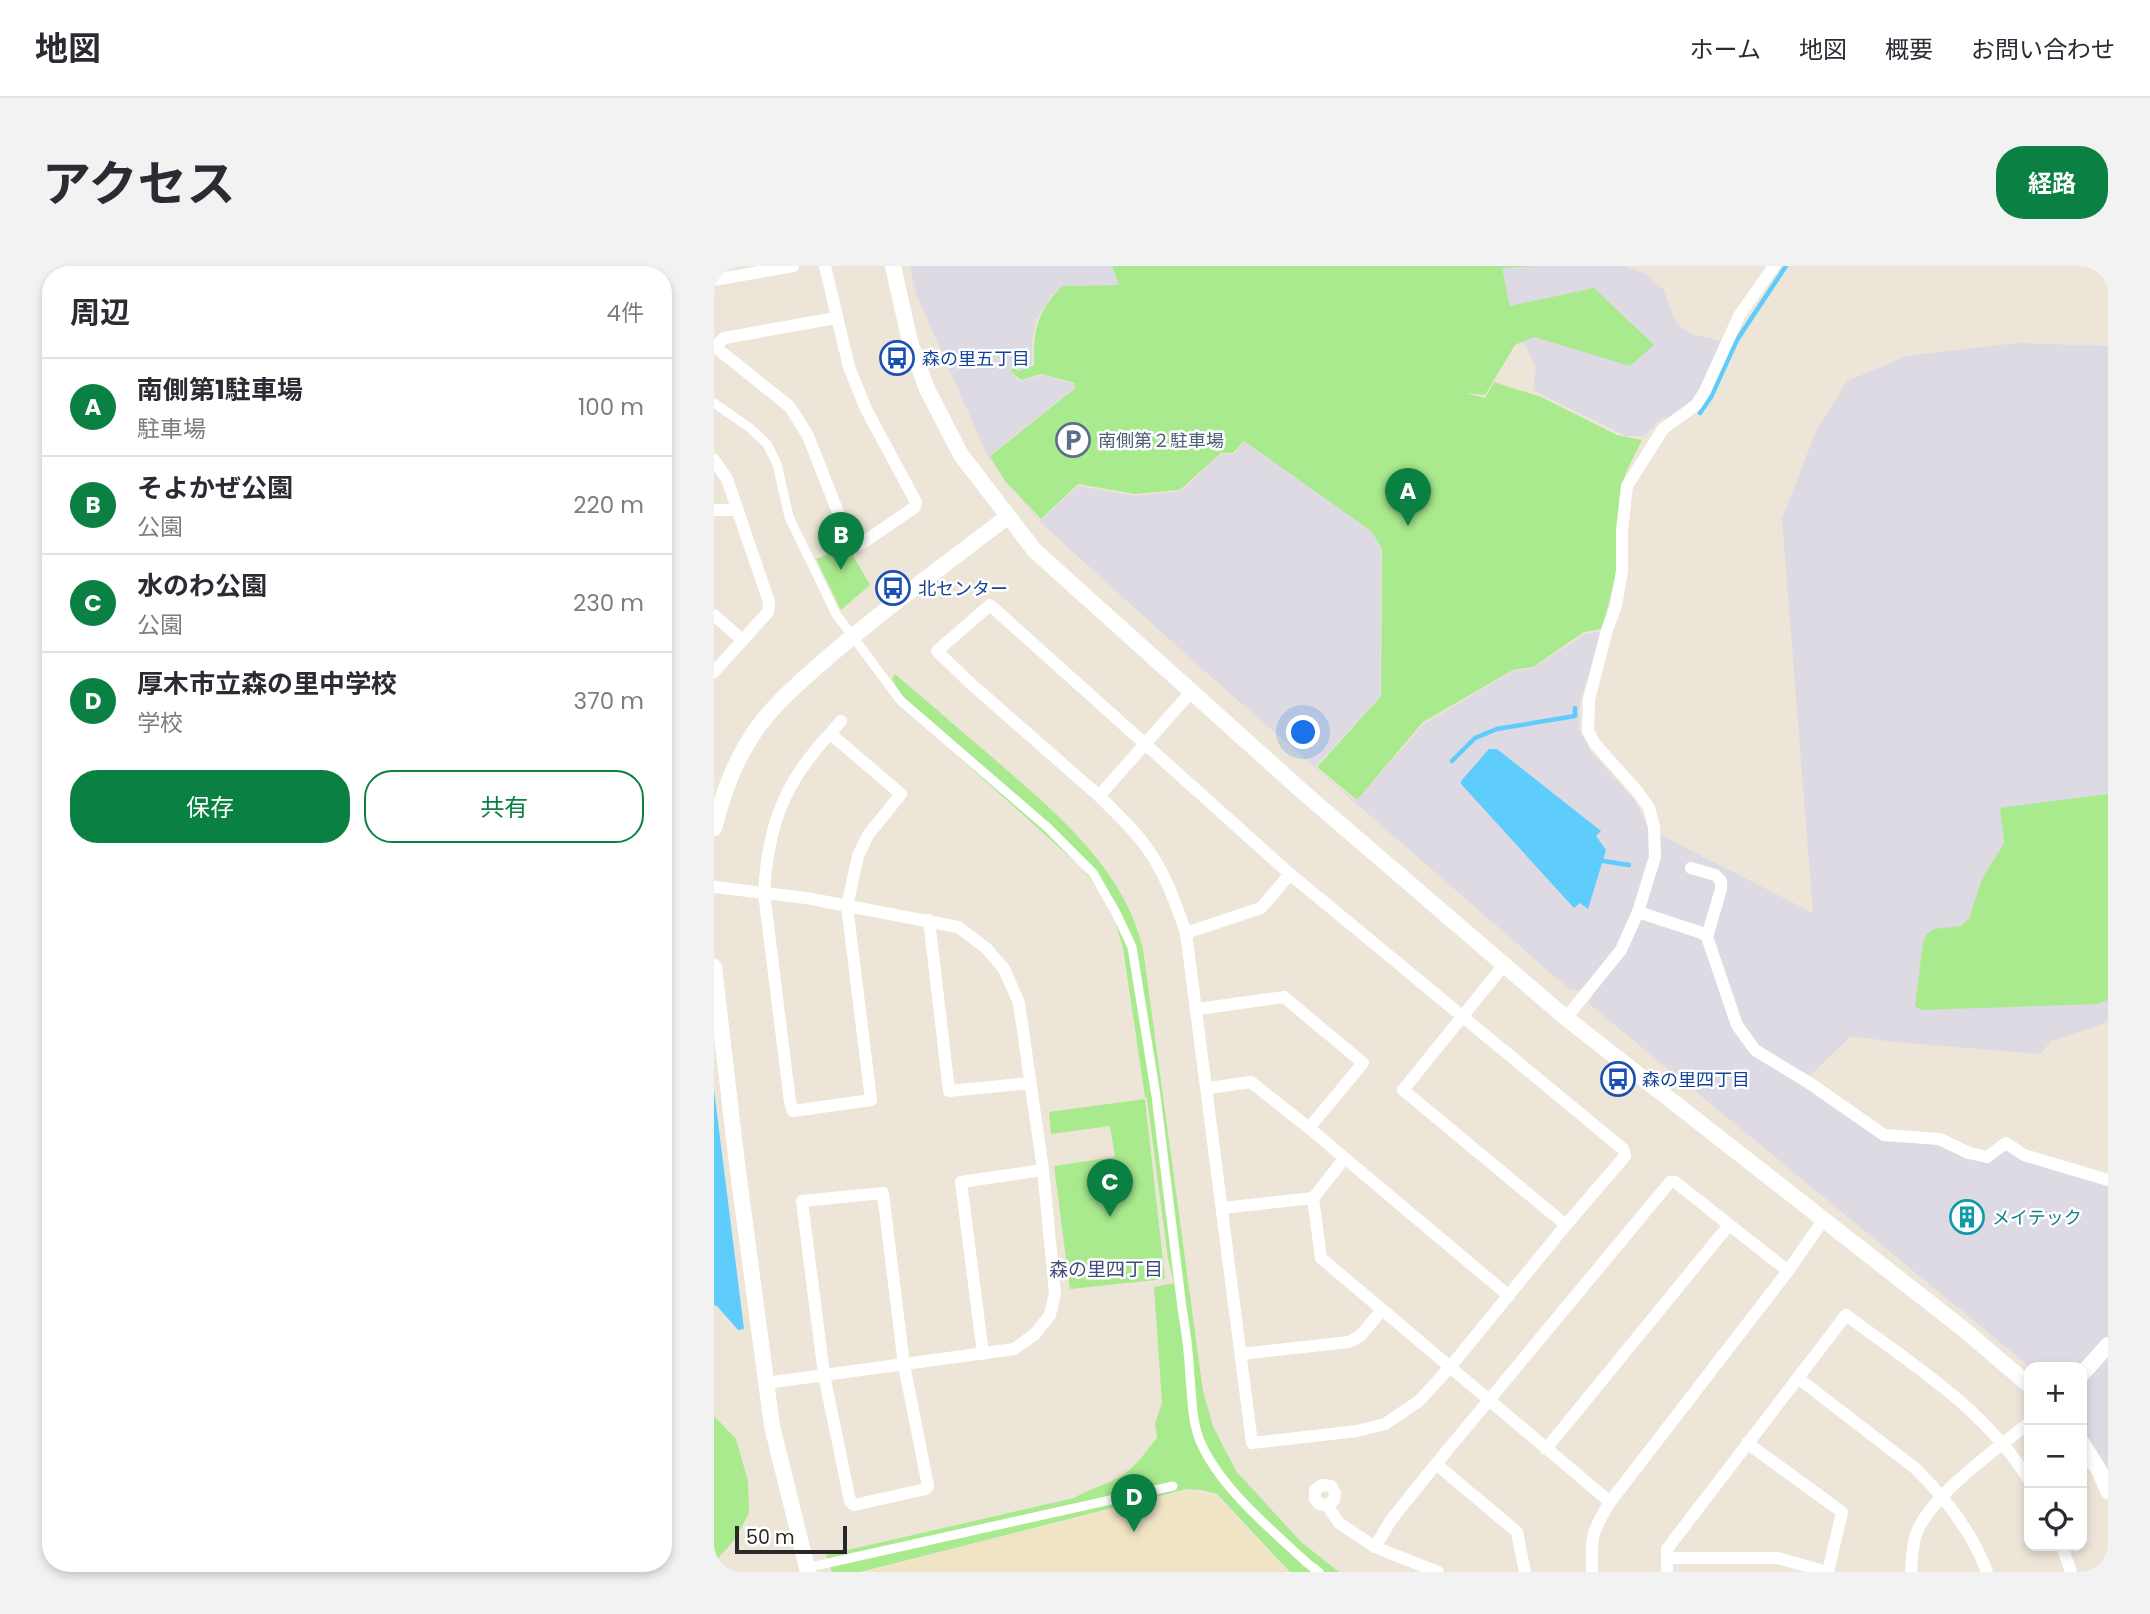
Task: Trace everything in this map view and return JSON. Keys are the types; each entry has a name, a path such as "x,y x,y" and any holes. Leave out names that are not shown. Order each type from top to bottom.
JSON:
{"street":[{"path":"714,280 793,266"},
{"path":"825,266 849,367 866,409 916,502 915,506 860,544 849,540 808,436 790,407 715,347 724,338 836,318"},
{"path":"893,266 910,342 928,389 961,455 1035,551 1191,692 1566,1018 1962,1328 2024,1381"},
{"path":"1566,1018 1621,950 1638,912 1656,845 1649,808 1595,744 1588,731 1588,699 1616,606 1622,571 1622,531 1627,486 1663,429 1696,405 1739,316 1774,266"},
{"path":"714,403 750,428 767,444 780,475 789,517 836,614 900,700 1047,827 1093,873 1121,923 1132,947 1156,1096 1187,1335 1193,1414 1200,1441 1215,1466 1242,1499 1307,1563 1320,1572"},
{"path":"714,460 727,479 769,602 768,611 714,672"},
{"path":"714,510 737,510"},
{"path":"714,828 733,770 748,741 774,707 881,612 1007,517"},
{"path":"990,605 1290,874 1623,1149 1625,1156 1451,1366 1419,1401 1385,1424 1357,1431 1252,1443 1198,1009 1186,933 1157,863 1142,840 1100,796 937,651 990,605"},
{"path":"714,615 743,640"},
{"path":"1100,796 1191,692"},
{"path":"829,735 901,794 868,835 858,856 847,905 871,1100 793,1111 765,893 766,862 775,820 795,776 829,735 841,722"},
{"path":"1691,868 1715,875 1721,881 1707,937"},
{"path":"1186,933 1261,908 1290,874"},
{"path":"714,887 847,905 929,920 958,927 986,948 1004,969 1019,1003 1043,1170 1055,1293 1050,1315 1035,1334 1014,1349 766,1383"},
{"path":"1638,912 1707,937 1737,1025 1755,1050 1811,1084 1884,1135 1940,1139 1969,1153 1987,1157 2006,1143 2024,1155 2108,1180"},
{"path":"929,920 949,1091 1030,1083"},
{"path":"1504,965 1403,1090 1566,1225"},
{"path":"714,967 772,1426 807,1570 1173,1486"},
{"path":"1198,1009 1284,997 1363,1063 1309,1128"},
{"path":"1208,1088 1251,1082 1509,1296"},
{"path":"1222,1208 1313,1198 1345,1159"},
{"path":"983,1354 961,1182 1043,1170"},
{"path":"1376,1547 1391,1521 1436,1464 1670,1181 1675,1182 1788,1271"},
{"path":"883,1193 904,1365 928,1486 926,1489 855,1505 850,1501 824,1375 802,1201 883,1193"},
{"path":"1313,1198 1321,1258 1610,1502"},
{"path":"1592,1572 1591,1543 1594,1527 1610,1502 1788,1271 1824,1219"},
{"path":"1546,1449 1729,1225"},
{"path":"1241,1354 1349,1342 1360,1336 1382,1310"},
{"path":"1667,1572 1667,1549 1846,1315 1976,1415 2003,1443 2024,1473"},
{"path":"2087,1368 2108,1345"},
{"path":"1798,1378 1916,1469 1942,1496 1980,1553 1987,1572"},
{"path":"1911,1572 1913,1546 1927,1514 1942,1496 2026,1425"},
{"path":"1667,1558 1778,1558 1828,1572 1842,1512 1747,1443"},
{"path":"2087,1451 2108,1491"},
{"path":"1436,1464 1517,1532 1525,1572"},
{"path":"1327,1505 1339,1523 1376,1547 1438,1572"},
{"path":"2064,1551 2071,1572"}],"shaded area":[{"path":"910,266 1112,266 1119,285 1062,286 1051,296 1036,320 1032,340 1032,365 1020,370 1013,367 1009,371 1020,381 1043,375 1075,384 1073,389 989,456 1040,521 1078,486 1135,496 1181,491 1221,454 1234,454 1244,441 1371,531 1381,549 1380,696 1315,767 1356,801 1424,724 1513,671 1533,668 1585,634 1603,631 1580,702 1579,729 1591,752 1634,799 1649,829 1813,913 1782,519 1816,431 1847,381 1907,356 2017,343 2108,346 2108,1022 2051,1041 2041,1054 1851,1036 1800,1085 1880,1139 1936,1145 1964,1158 1984,1162 2005,1150 2015,1157 2108,1184 2108,1477 2087,1441 2087,1362 2024,1362 1588,1003 1591,997 1586,991 1570,990 1202,669 1040,522 988,457 916,294"},
{"path":"1496,266 1625,266 1646,274 1664,290 1674,319 1680,326 1692,334 1721,341 1698,395 1674,415 1661,419 1644,436 1626,436 1533,390 1536,367 1525,344 1512,335"},
{"path":"1187,1491 1216,1496 1288,1572 862,1572"}],"green space":[{"path":"1112,266 1535,266 1502,268 1510,306 1594,288 1654,345 1630,366 1534,337 1515,345 1485,395 1465,393 1485,398 1494,382 1541,397 1617,435 1642,440 1625,474 1617,532 1617,570 1602,629 1584,632 1533,667 1513,670 1423,722 1357,800 1317,767 1381,696 1382,549 1371,531 1244,441 1233,453 1221,453 1180,490 1135,494 1078,484 1041,519 1005,481 990,456 1074,389 1075,383 1041,374 1021,380 1010,371 1013,368 1019,371 1034,365 1034,342 1038,322 1047,304 1062,286 1119,285"},
{"path":"844,548 852,554 870,585 841,610 816,559"},
{"path":"895,674 1062,820 1103,867 1134,919 1143,949 1203,1391 1213,1426 1236,1471 1301,1542 1339,1572 1290,1572 1217,1494 1187,1489 860,1572 832,1572 826,1555 1074,1498 1127,1472 1157,1438 1155,1424 1162,1402 1154,1287 1174,1283 1168,1259 1147,1098 1123,948 1113,914 1080,866 950,749 956,743 904,699 892,679"},
{"path":"2108,794 2108,1000 2097,1004 1921,1010 1915,1006 1923,942 1927,934 1934,929 1961,926 1969,919 1982,879 2004,843 2000,808"},
{"path":"1145,1099 1165,1279 1070,1289 1054,1166 1115,1157 1110,1126 1051,1134 1049,1112"},
{"path":"714,1416 736,1439 748,1481 749,1513 736,1538 714,1563"}],"water":[{"path":"1489,749 1497,749 1601,831 1596,836 1606,850 1588,909 1580,903 1574,908 1461,784"},
{"path":"714,1090 744,1329 738,1330 714,1305"}],"waterway":[{"path":"1700,413 1711,397 1737,340 1786,266"},
{"path":"1452,761 1475,738 1497,729 1575,716 1575,708"},
{"path":"1603,861 1629,865"}],"place":[{"name":"森の里五丁目","path":"897,358"},
{"name":"南側第２駐車場","path":"1073,440"},
{"name":"南側第1駐車場","path":"1408,526"},
{"name":"そよかぜ公園","path":"841,570"},
{"name":"北センター","path":"893,588"},
{"name":"森の里四丁目","path":"1618,1079"},
{"name":"水のわ公園","path":"1110,1217"},
{"name":"メイテック","path":"1967,1217"},
{"name":"厚木市立森の里中学校","path":"1134,1532"}],"district":[{"name":"森の里四丁目","path":"1106,1269"}]}
